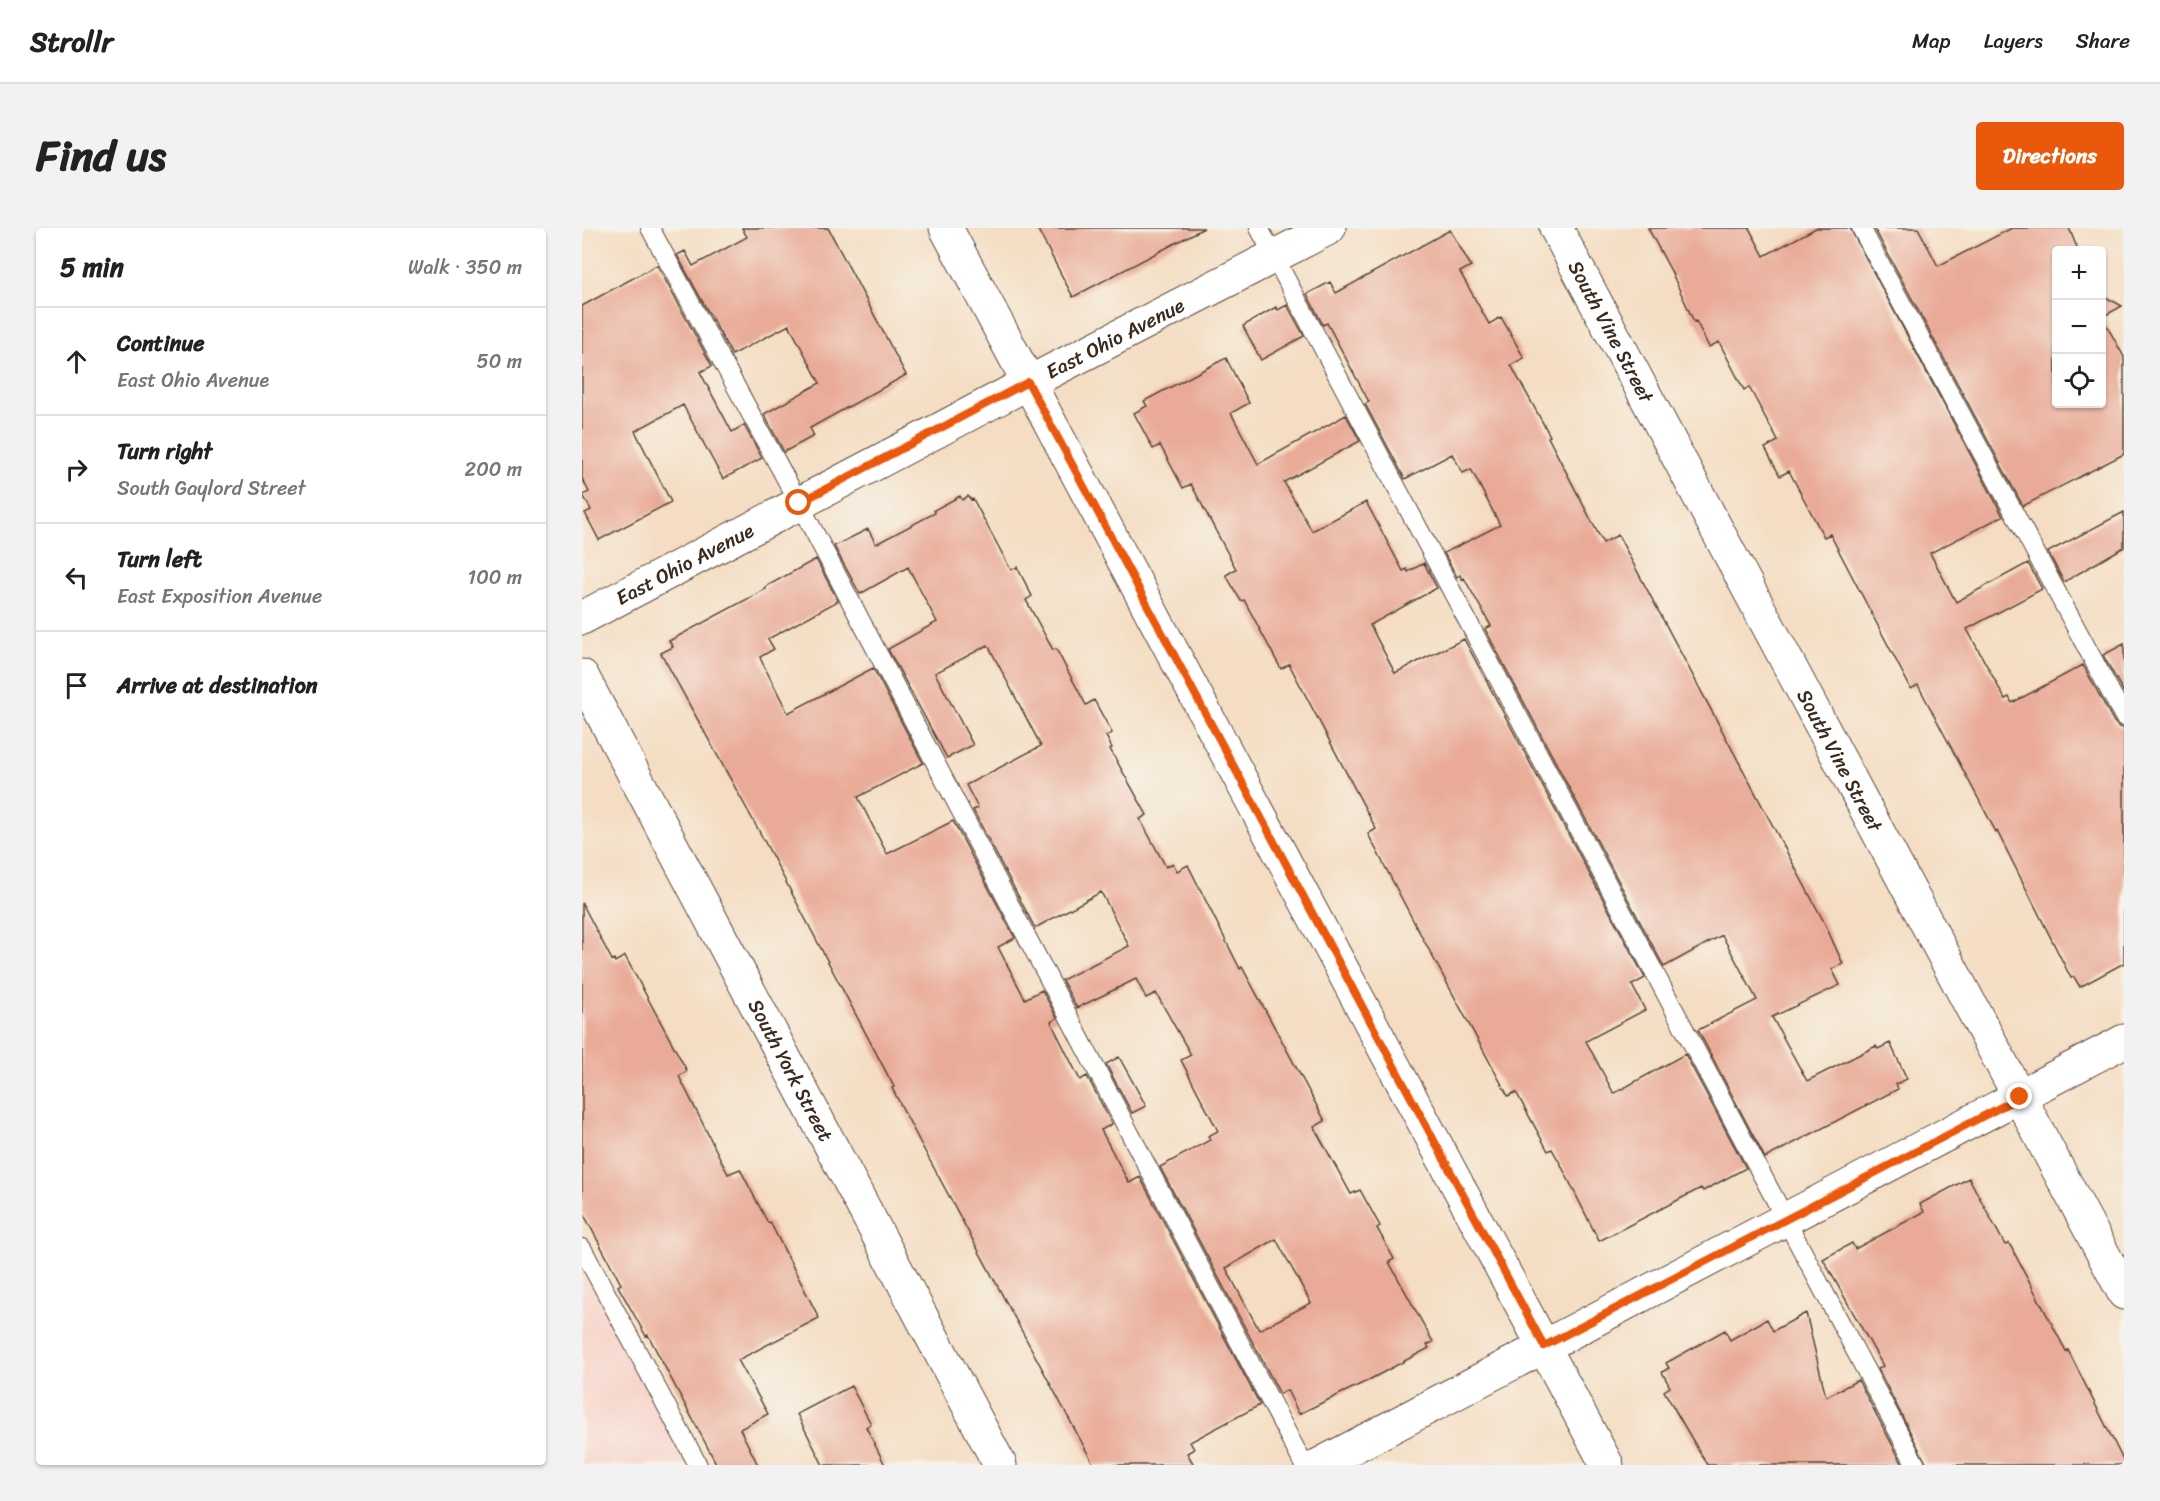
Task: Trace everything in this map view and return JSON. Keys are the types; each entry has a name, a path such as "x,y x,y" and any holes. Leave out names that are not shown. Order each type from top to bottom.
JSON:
{"street":[{"path":"946,228 1607,1465"},
{"name":"East Ohio Avenue","path":"582,618 1028,382 1329,228"},
{"name":"South Vine Street","path":"1556,228 2124,1293"},
{"name":"South York Street","path":"582,676 1000,1465"},
{"path":"1319,1465 2124,1041"}],"lane":[{"path":"650,228 799,503 1304,1465"},
{"path":"1259,228 1916,1465"},
{"path":"1861,228 2124,717"},
{"path":"582,1248 587,1271 698,1465"}],"shaded area":[{"path":"582,1271 686,1465 582,1465"}],"building":[{"path":"742,228 828,228 906,375 810,428 814,436 784,452 764,414 820,383 789,325 732,355 677,255 685,251 693,266 747,237"},
{"path":"1037,228 1204,228 1073,297"},
{"path":"1648,228 1749,228 1764,256 1816,228 1850,228 2003,516 1930,553 1956,602 2028,563 2042,589 1967,629 2005,699 2009,697 2012,703 2083,665 2114,722 2124,728 2124,963 2080,987 2074,977 2071,978 1997,831 1918,685 1911,689 1830,534 1824,537 1789,471 1780,476 1765,448 1778,441 1749,387 1744,390 1719,342 1709,347 1696,321 1694,322"},
{"path":"1874,228 1918,228 1938,266 2012,228 2069,228 2076,246 2052,246 2052,408 2106,408 2106,324 2124,357 2124,454 2023,506"},
{"path":"1450,230 1471,266 1460,272 1489,324 1501,317 1524,358 1511,365 1550,436 1548,437 1603,543 1618,535 1824,922 1843,964 1832,969 1840,985 1772,1017 1807,1081 1876,1046 1878,1049 1890,1043 1907,1079 1896,1084 1898,1089 1765,1158 1698,1030 1757,1000 1722,935 1664,967 1485,629 1491,626 1464,578 1462,579 1460,575 1457,577 1444,553 1500,525 1471,469 1463,473 1452,454 1405,479 1365,404 1369,402 1327,323 1323,325 1307,294 1330,282 1336,293"},
{"path":"657,265 712,366 700,372 732,432 744,425 762,458 723,479 683,405 635,431 671,502 599,540 585,513 591,510 583,495 589,492 582,478 582,306"},
{"path":"2106,297 2122,306 2106,315"},
{"path":"1287,305 1304,336 1261,360 1243,326 1276,307 1278,310"},
{"path":"1226,358 1249,403 1231,413 1258,464 1346,415 1360,441 1284,482 1312,531 1366,502 1403,571 1407,569 1408,572 1424,563 1437,588 1370,625 1395,673 1464,639 1645,978 1632,985 1645,1010 1586,1041 1613,1092 1615,1093 1685,1054 1746,1168 1703,1191 1701,1188 1599,1241 1552,1149 1548,1151 1516,1092 1508,1096 1415,924 1368,834 1376,829 1289,664 1281,669 1244,600 1241,601 1226,575 1236,569 1191,484 1183,488 1160,445 1153,449 1134,413 1147,406 1144,401"},
{"path":"960,496 962,500 968,496 971,500 973,499 1011,570 1017,567 1032,596 1026,600 1053,650 1056,649 1086,705 1094,700 1112,733 1106,736 1112,748 1110,749 1147,815 1140,819 1166,867 1173,863 1177,871 1188,865 1240,969 1242,967 1325,1121 1314,1127 1351,1194 1360,1190 1380,1226 1377,1228 1394,1259 1389,1262 1433,1342 1427,1345 1429,1348 1299,1414 1287,1390 1280,1394 1160,1167 1210,1140 1208,1136 1218,1131 1181,1060 1191,1055 1156,993 1146,998 1136,979 1077,1008 1062,980 1129,946 1101,892 1035,928 973,810 978,808 966,785 1041,746 988,645 935,673 973,745 947,758 888,649 937,622 908,567 860,594 834,546 868,529 876,544 935,513 934,510","holes":["1276,1239 1311,1303 1259,1330 1226,1268"]},
{"path":"2124,512 2124,547 2064,582 2048,552"},
{"path":"816,559 838,601 768,639 774,649 760,657 761,660 788,713 873,668 923,763 858,797 887,854 953,821 1015,938 998,947 1025,999 1042,990 1057,1018 1051,1022 1080,1080 1087,1076 1112,1124 1101,1130 1129,1183 1140,1177 1260,1405 1190,1442 1194,1449 1187,1453 1194,1465 1094,1465 921,1144 892,1088 894,1087 759,831 661,653 673,647 669,641 766,589 765,587"},
{"path":"2124,644 2124,693 2103,655"},
{"path":"582,903 612,960 614,959 615,962 625,956 687,1071 679,1076 728,1174 740,1169 819,1318 738,1360 768,1414 740,1429 758,1465 717,1465 648,1335 646,1336 618,1286 621,1284 582,1211"},
{"path":"1119,1057 1146,1106 1132,1113 1106,1064"},
{"path":"1969,1178 2005,1245 2009,1243 2066,1351 2068,1350 2124,1465 1927,1465 1878,1369 1883,1366 1823,1259 1852,1243 1855,1249 1924,1212 1920,1204"},
{"path":"1806,1313 1826,1397 1858,1380 1903,1465 1707,1465 1664,1391 1670,1387 1662,1372 1669,1368 1666,1363 1725,1330 1730,1340 1767,1319 1773,1331"},
{"path":"851,1386 871,1424 866,1427 885,1465 823,1465 797,1414"}],"route":[{"path":"799,503 1028,382 1544,1346 2020,1097"}]}
